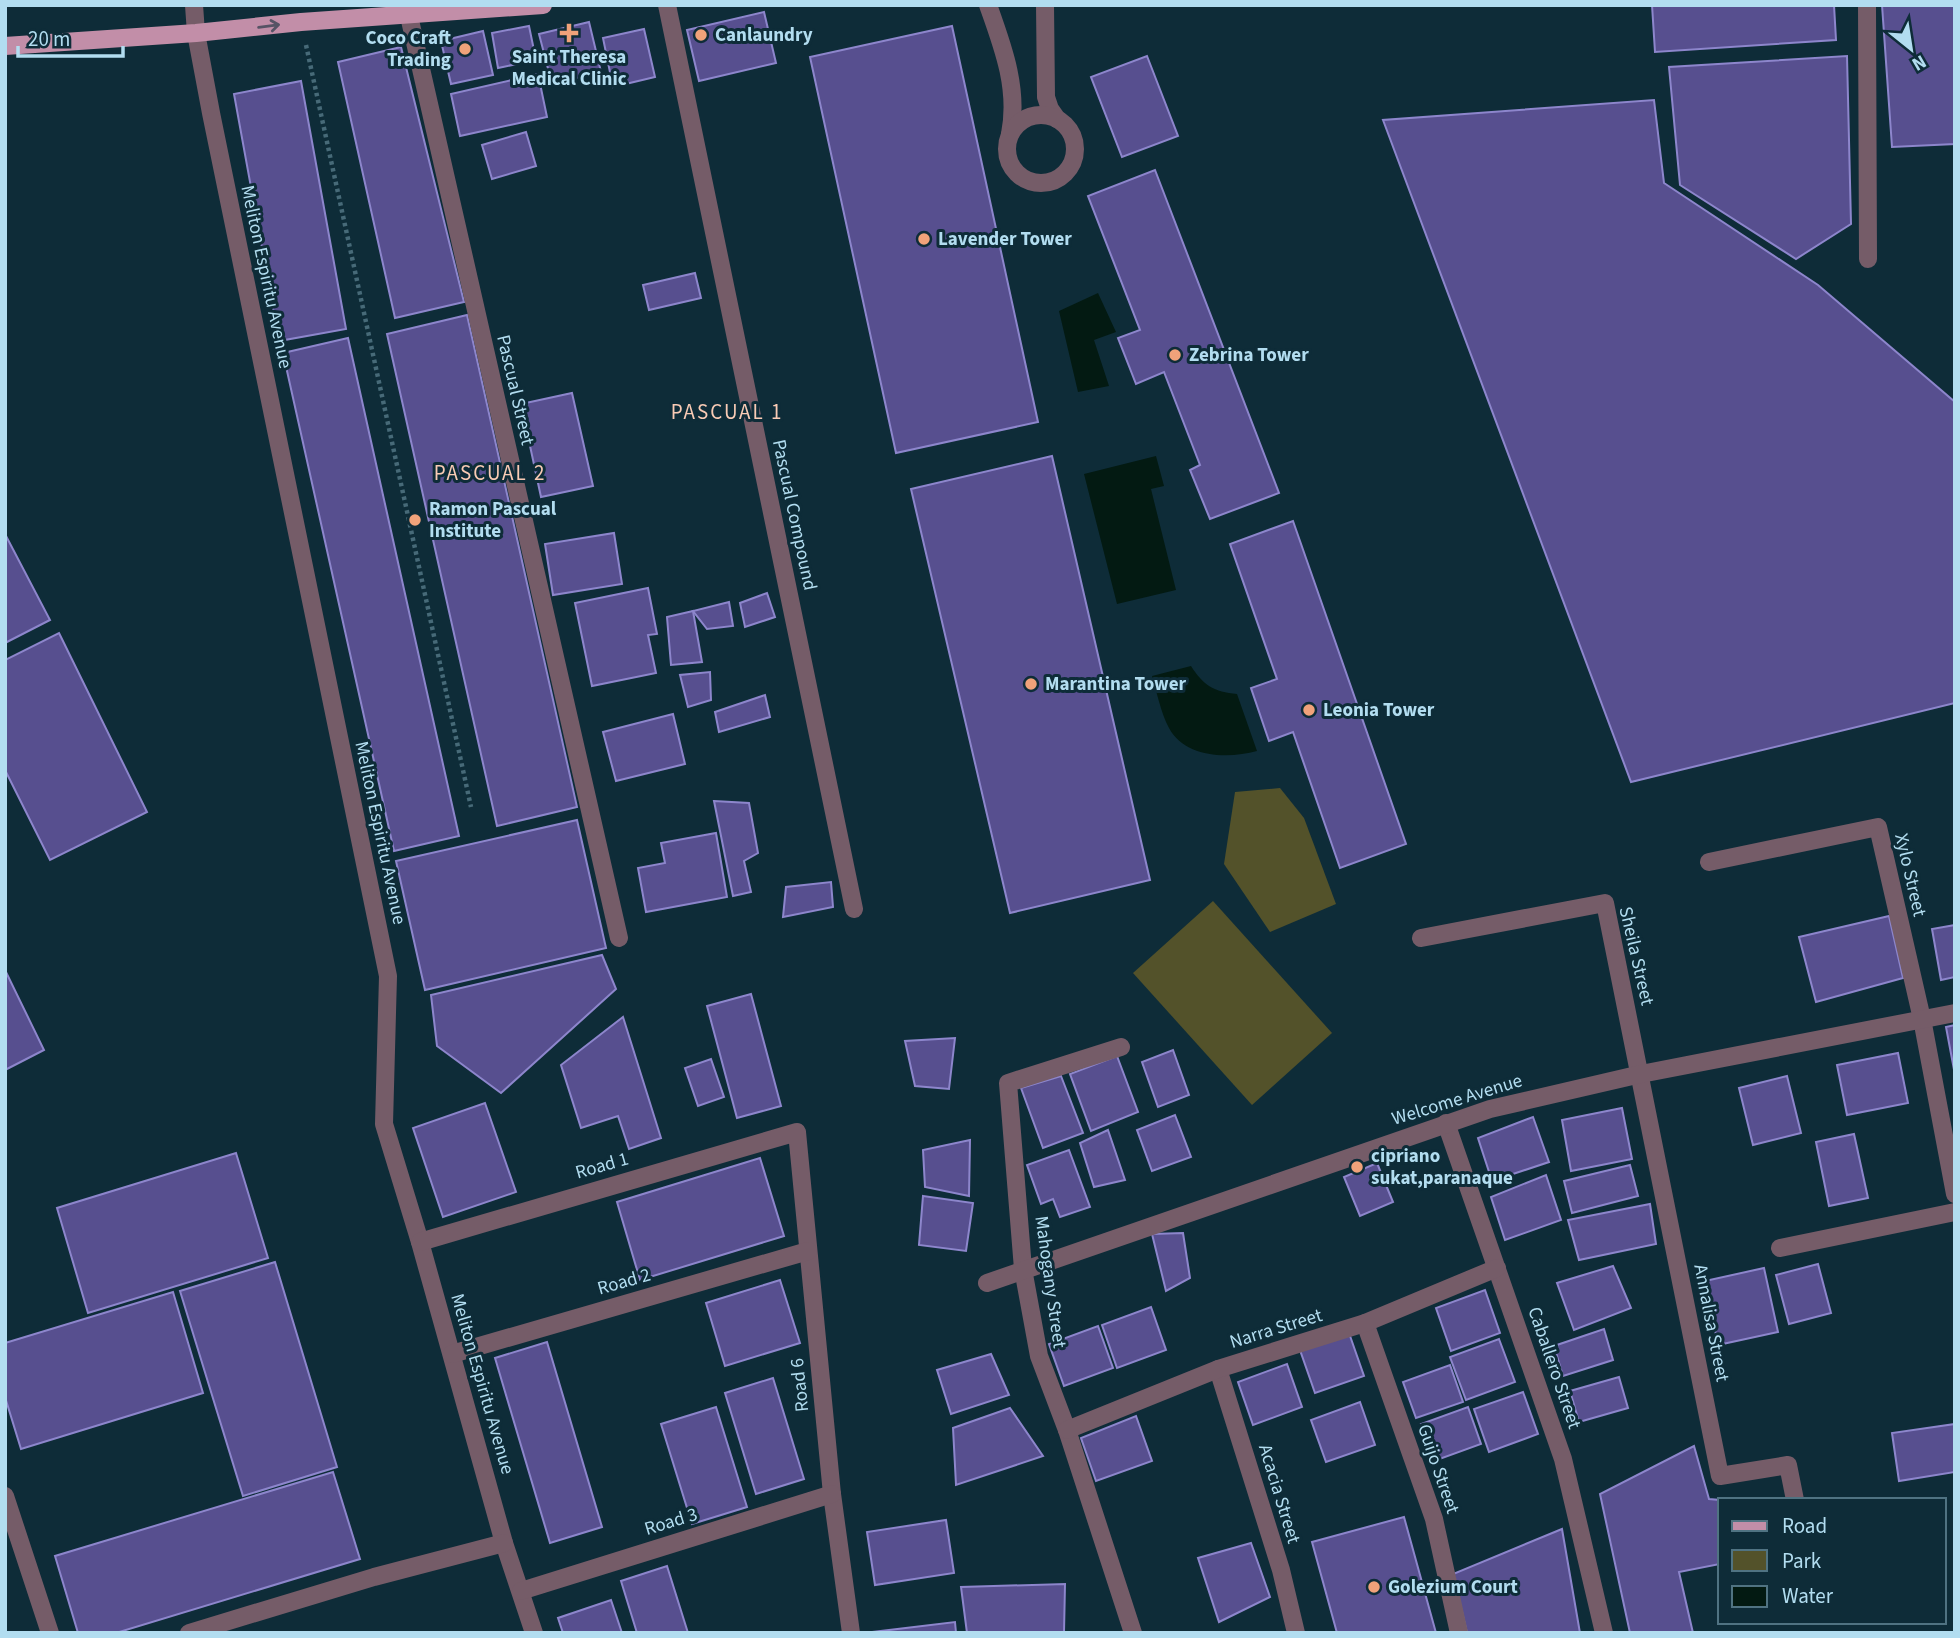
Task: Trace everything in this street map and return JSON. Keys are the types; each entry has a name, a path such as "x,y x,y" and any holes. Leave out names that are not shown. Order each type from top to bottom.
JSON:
{"main road":[{"path":"5,46 543,5"}],"street":[{"name":"Meliton Espiritu Avenue","path":"194,5 196,33 211,113 388,976 384,1124 420,1242 504,1544 534,1633"},
{"name":"Pascual Compound","path":"667,5 854,909"},
{"path":"988,5 1012,80 1014,116 1007,145 1012,168 1026,179 1037,182 1060,177 1068,169 1075,148 1072,136 1050,109 1046,96 1045,5"},
{"path":"1867,5 1868,259"},
{"name":"Pascual Street","path":"409,16 619,938"},
{"path":"1010,134 1020,122 1031,117 1042,115 1057,119"},
{"name":"Xylo Street","path":"1709,862 1878,827 1922,1019"},
{"name":"Sheila Street","path":"1421,938 1605,903 1641,1074"},
{"name":"Welcome Avenue","path":"987,1283 1490,1109 1641,1074 1955,1013"},
{"path":"1922,1019 1955,1194"},
{"name":"Mahogany Street","path":"1121,1047 1008,1083 1023,1269 1039,1356 1067,1430 1133,1633"},
{"name":"Annalisa Street","path":"1641,1074 1720,1476 1788,1465 1795,1498"},
{"name":"Caballero Street","path":"1446,1122 1563,1459 1604,1633"},
{"name":"Road 1","path":"420,1242 797,1132"},
{"name":"Road 6","path":"797,1132 832,1494 851,1633"},
{"path":"1780,1248 1955,1212"},
{"name":"Road 2","path":"452,1354 808,1251"},
{"name":"Narra Street","path":"1067,1430 1219,1369 1365,1323 1497,1268"},
{"name":"Guijo Street","path":"1365,1323 1434,1519 1459,1633"},
{"name":"Acacia Street","path":"1219,1369 1281,1570 1296,1633"},
{"name":"Road 3","path":"521,1591 832,1494"},
{"path":"5,1496 50,1633"},
{"path":"189,1633 374,1577 504,1544"}],"path":[{"path":"305,39 471,807"}],"green space":[{"path":"1280,788 1304,818 1336,904 1270,932 1224,864 1235,792"},
{"path":"1213,901 1332,1033 1252,1105 1133,973"}],"water":[{"path":"1098,293 1116,332 1094,340 1109,386 1078,392 1059,311"},
{"path":"1156,456 1164,486 1151,489 1176,590 1117,604 1084,474"},
{"path":"1191,666 1210,686 1237,694 1257,751 1233,755 1208,754 1196,751 1176,738 1164,716 1152,676"}],"building":[{"path":"1652,5 1834,5 1836,40 1655,52"},
{"path":"1882,5 1955,5 1955,144 1892,147"},
{"path":"764,12 776,63 699,81 687,30"},
{"path":"589,22 601,72 552,84 539,34"},
{"path":"529,26 536,60 498,68 492,33"},
{"name":"Lavender Tower","path":"952,26 1038,422 896,453 810,57"},
{"path":"644,29 655,77 613,87 603,38"},
{"path":"483,31 493,75 451,84 441,41"},
{"path":"401,47 464,302 395,318 338,62"},
{"path":"1147,56 1178,136 1122,157 1091,77"},
{"path":"1847,56 1851,224 1796,259 1680,185 1669,67"},
{"path":"538,74 547,117 460,136 451,94"},
{"path":"301,81 346,329 279,341 234,94"},
{"path":"1654,100 1664,183 1818,285 1955,402 1955,703 1631,782 1383,120"},
{"path":"526,132 536,166 492,179 482,145"},
{"name":"Zebrina Tower","path":"1155,170 1279,493 1210,519 1190,470 1200,465 1164,372 1136,384 1118,338 1140,330 1088,196"},
{"path":"695,273 701,298 649,310 643,285"},
{"path":"467,315 577,807 497,826 387,334"},
{"path":"348,338 459,836 394,851 283,353"},
{"path":"572,393 593,486 541,497 521,404"},
{"name":"Marantina Tower","path":"1052,456 1150,880 1010,913 911,489"},
{"name":"Leonia Tower","path":"1293,521 1406,844 1340,868 1293,732 1269,741 1251,688 1277,679 1230,544"},
{"path":"614,533 622,584 553,595 545,544"},
{"path":"5,534 50,620 5,643"},
{"path":"648,588 657,634 648,635 656,673 592,686 575,603"},
{"path":"767,593 775,617 745,627 740,603"},
{"path":"729,602 733,626 707,629 693,611"},
{"path":"693,611 702,662 671,665 667,617"},
{"path":"59,633 147,812 50,860 5,770 5,660"},
{"path":"710,672 711,700 688,707 680,675"},
{"path":"765,695 770,717 719,732 715,712"},
{"path":"673,714 685,764 616,781 603,732"},
{"path":"714,801 749,803 758,853 744,861 751,892 733,896"},
{"path":"577,820 606,948 425,990 396,861"},
{"path":"716,833 727,897 646,912 638,868 665,863 661,843"},
{"path":"831,882 833,907 783,917 786,887"},
{"path":"1889,916 1903,978 1816,1002 1799,937"},
{"path":"1955,925 1955,977 1941,980 1932,929"},
{"path":"602,955 616,989 501,1093 437,1046 431,995"},
{"path":"5,970 44,1050 5,1070"},
{"path":"751,994 781,1106 737,1118 707,1006"},
{"path":"623,1017 661,1138 629,1149 618,1116 581,1128 561,1065"},
{"path":"1955,1025 1955,1075 1946,1027"},
{"path":"955,1038 949,1089 915,1086 905,1041"},
{"path":"1173,1050 1189,1095 1158,1107 1142,1062"},
{"path":"1898,1053 1908,1103 1847,1115 1837,1065"},
{"path":"1117,1056 1138,1112 1091,1131 1070,1074"},
{"path":"711,1059 724,1097 698,1106 685,1068"},
{"path":"1061,1076 1083,1133 1043,1148 1021,1088"},
{"path":"1787,1076 1801,1133 1753,1145 1739,1088"},
{"path":"485,1103 516,1192 443,1217 413,1128"},
{"path":"1622,1108 1632,1159 1571,1171 1562,1120"},
{"path":"1175,1115 1191,1157 1152,1171 1137,1130"},
{"path":"1533,1117 1549,1162 1492,1181 1478,1138"},
{"path":"1108,1130 1125,1180 1094,1187 1080,1143"},
{"path":"1854,1134 1868,1198 1829,1206 1816,1142"},
{"path":"970,1140 969,1196 925,1187 923,1150"},
{"path":"1069,1150 1090,1207 1060,1217 1053,1199 1041,1204 1027,1165"},
{"path":"236,1153 268,1258 88,1313 57,1208"},
{"path":"760,1158 784,1236 640,1280 617,1202"},
{"path":"1377,1163 1393,1202 1360,1216 1344,1177"},
{"path":"1630,1165 1638,1196 1572,1213 1564,1181"},
{"path":"1546,1175 1561,1220 1505,1240 1491,1197"},
{"path":"923,1196 973,1203 966,1251 919,1245"},
{"path":"1650,1204 1656,1244 1579,1260 1568,1220"},
{"path":"1183,1233 1190,1278 1166,1291 1152,1234"},
{"path":"275,1262 337,1467 243,1496 180,1291"},
{"path":"1818,1264 1831,1313 1789,1324 1776,1275"},
{"path":"1613,1266 1631,1308 1574,1330 1557,1283"},
{"path":"1764,1268 1778,1332 1718,1345 1705,1281"},
{"path":"780,1280 800,1343 725,1366 706,1303"},
{"path":"1485,1290 1500,1333 1451,1351 1436,1308"},
{"path":"173,1292 203,1393 21,1449 5,1397 5,1343"},
{"path":"1151,1307 1166,1350 1117,1368 1102,1325"},
{"path":"1098,1326 1113,1368 1064,1386 1049,1344"},
{"path":"1604,1329 1613,1360 1563,1376 1554,1346"},
{"path":"1349,1333 1364,1376 1315,1393 1300,1350"},
{"path":"1499,1339 1515,1382 1466,1400 1450,1357"},
{"path":"547,1342 602,1527 550,1543 495,1358"},
{"path":"991,1354 1009,1395 951,1414 937,1370"},
{"path":"1287,1364 1302,1407 1253,1425 1238,1382"},
{"path":"1450,1365 1463,1402 1416,1418 1403,1382"},
{"path":"1619,1377 1628,1408 1579,1422 1570,1391"},
{"path":"773,1378 804,1479 756,1494 725,1393"},
{"path":"1523,1392 1538,1434 1489,1452 1474,1409"},
{"path":"1360,1402 1375,1445 1326,1462 1311,1420"},
{"path":"716,1407 747,1507 692,1524 661,1424"},
{"path":"1468,1407 1481,1444 1434,1461 1421,1424"},
{"path":"1010,1408 1043,1456 956,1485 953,1428"},
{"path":"1136,1416 1152,1461 1096,1481 1081,1438"},
{"path":"1955,1424 1955,1472 1899,1481 1892,1433"},
{"path":"1694,1446 1709,1499 1718,1500 1718,1564 1679,1572 1693,1633 1630,1633 1600,1494"},
{"path":"333,1472 360,1559 116,1633 78,1633 55,1556"},
{"name":"Golezium Court","path":"1404,1517 1436,1633 1337,1633 1312,1542"},
{"path":"946,1520 954,1573 875,1585 867,1532"},
{"path":"1562,1529 1580,1633 1467,1633 1453,1574"},
{"path":"1251,1543 1270,1597 1219,1622 1198,1558"},
{"path":"667,1566 688,1633 637,1633 621,1581"},
{"path":"1065,1584 1064,1633 967,1633 961,1587"},
{"path":"611,1600 622,1633 563,1633 558,1618"},
{"path":"955,1622 956,1633 873,1633 873,1632"}],"place":[{"name":"Saint Theresa Medical Clinic","path":"569,33"},
{"name":"Canlaundry","path":"701,35"},
{"name":"Coco Craft Trading","path":"465,49"},
{"name":"Lavender Tower","path":"924,239"},
{"name":"Zebrina Tower","path":"1175,355"},
{"name":"Ramon Pascual Institute","path":"415,520"},
{"name":"Marantina Tower","path":"1031,684"},
{"name":"Leonia Tower","path":"1309,710"},
{"name":"cipriano sukat,paranaque","path":"1357,1167"},
{"name":"Golezium Court","path":"1374,1587"}],"district":[{"name":"PASCUAL 1","path":"727,412"},
{"name":"PASCUAL 2","path":"490,473"}]}
